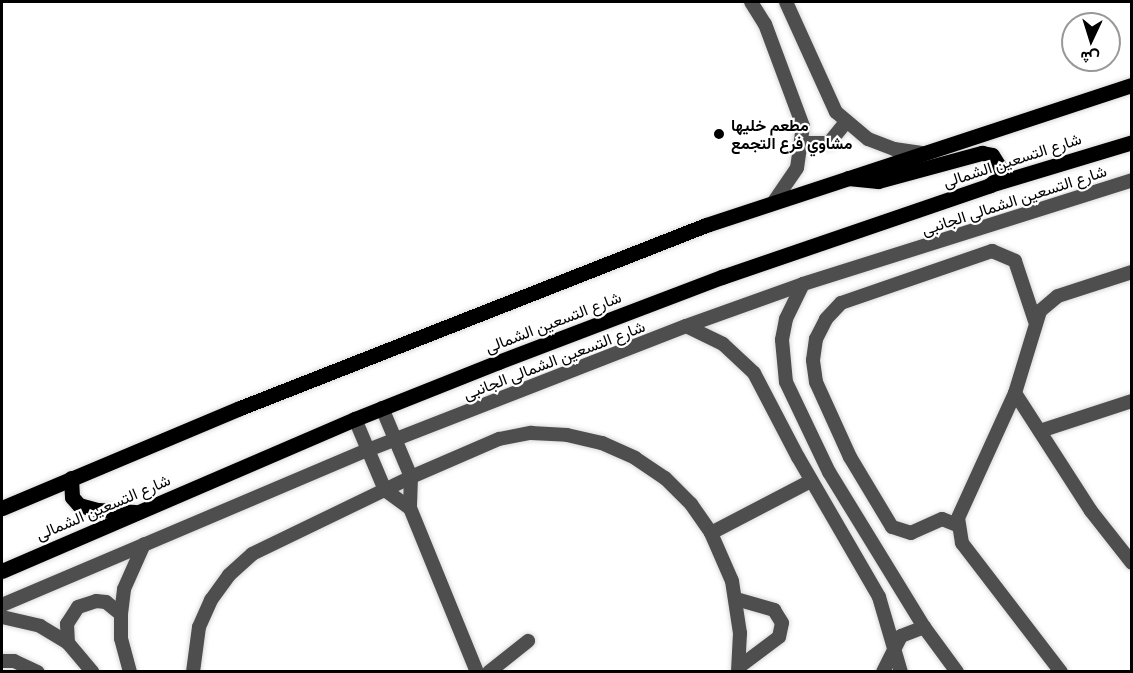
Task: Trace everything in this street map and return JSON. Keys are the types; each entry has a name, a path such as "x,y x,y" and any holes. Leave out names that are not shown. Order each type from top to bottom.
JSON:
{"main road":[{"name":"شارع التسعين الشمالى","path":"2,508 488,310 773,203 1131,85"},
{"name":"شارع التسعين الشمالى","path":"2,571 355,418 722,277 990,185 1131,142"},
{"path":"847,178 878,181 982,153 992,155 1000,168 998,178 990,185"},
{"path":"71,478 72,497 79,505 98,510 139,512"}],"street":[{"path":"751,2 765,24 801,118 803,143 797,168 773,203"},
{"path":"786,2 826,93 846,122 881,145 922,153"},
{"path":"803,143 829,143 846,122"},
{"name":"شارع التسعين الشمالى الجانبى","path":"2,605 368,450 686,326 803,284 1131,180"},
{"path":"957,525 942,519 911,533 892,526 850,457 816,382 813,360 816,339 826,319 841,303 993,251 1015,261 1035,321"},
{"path":"1061,672 962,543 957,525 1015,393 1035,321 1040,311 1059,296 1131,272"},
{"path":"803,284 786,319 782,340 786,382 829,472 951,669"},
{"path":"686,326 740,357 766,392 811,482 879,597 901,672"},
{"path":"766,392 786,382"},
{"path":"1015,393 1091,511 1131,563"},
{"path":"1040,431 1131,401"},
{"path":"382,408 411,477 410,508 477,672"},
{"path":"355,418 385,490 410,508"},
{"path":"193,672 199,627 211,600 229,575 278,539 499,439 531,433 567,435 610,447 665,478 691,504 711,533 736,599 738,669"},
{"path":"711,533 811,482"},
{"path":"130,672 121,638 121,614 124,589 144,544"},
{"path":"736,599 774,610 782,622 779,637 738,669"},
{"path":"68,643 67,624 78,607 96,601 106,602 121,614"},
{"path":"2,617 40,626 68,643 92,672"},
{"path":"883,672 901,636 924,627"},
{"path":"489,672 528,641"},
{"path":"2,661 14,661 38,672"}],"place":[{"name":"مطعم خليها مشاوي فرع التجمع","path":"719,134"}]}
